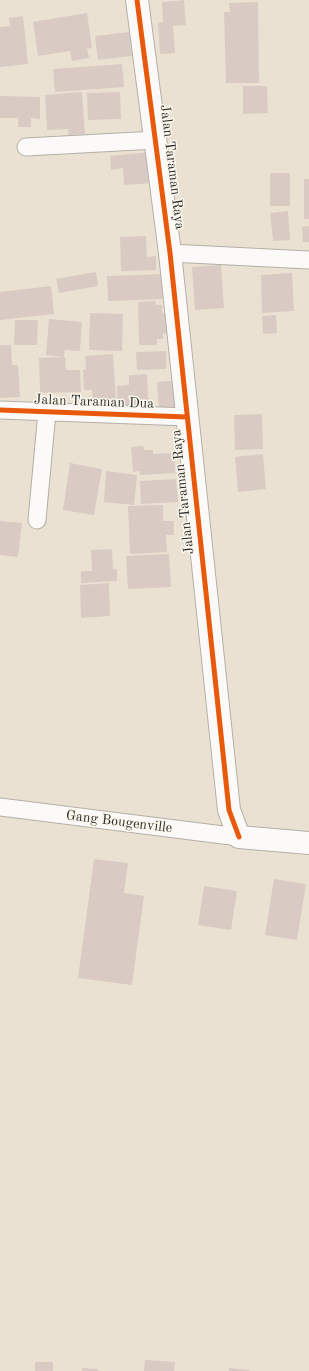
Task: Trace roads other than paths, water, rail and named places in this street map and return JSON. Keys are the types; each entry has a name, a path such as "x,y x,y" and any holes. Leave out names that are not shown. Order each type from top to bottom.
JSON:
{"street":[{"name":"Jalan Taraman Raya","path":"137,0 170,253 229,810 239,837"},
{"path":"26,147 156,140"},
{"path":"170,253 309,260"},
{"name":"Jalan Taraman Dua","path":"0,410 187,417"},
{"path":"37,520 47,412"},
{"name":"Gang Bougenville","path":"0,807 239,837"},
{"path":"239,837 309,844"}]}
